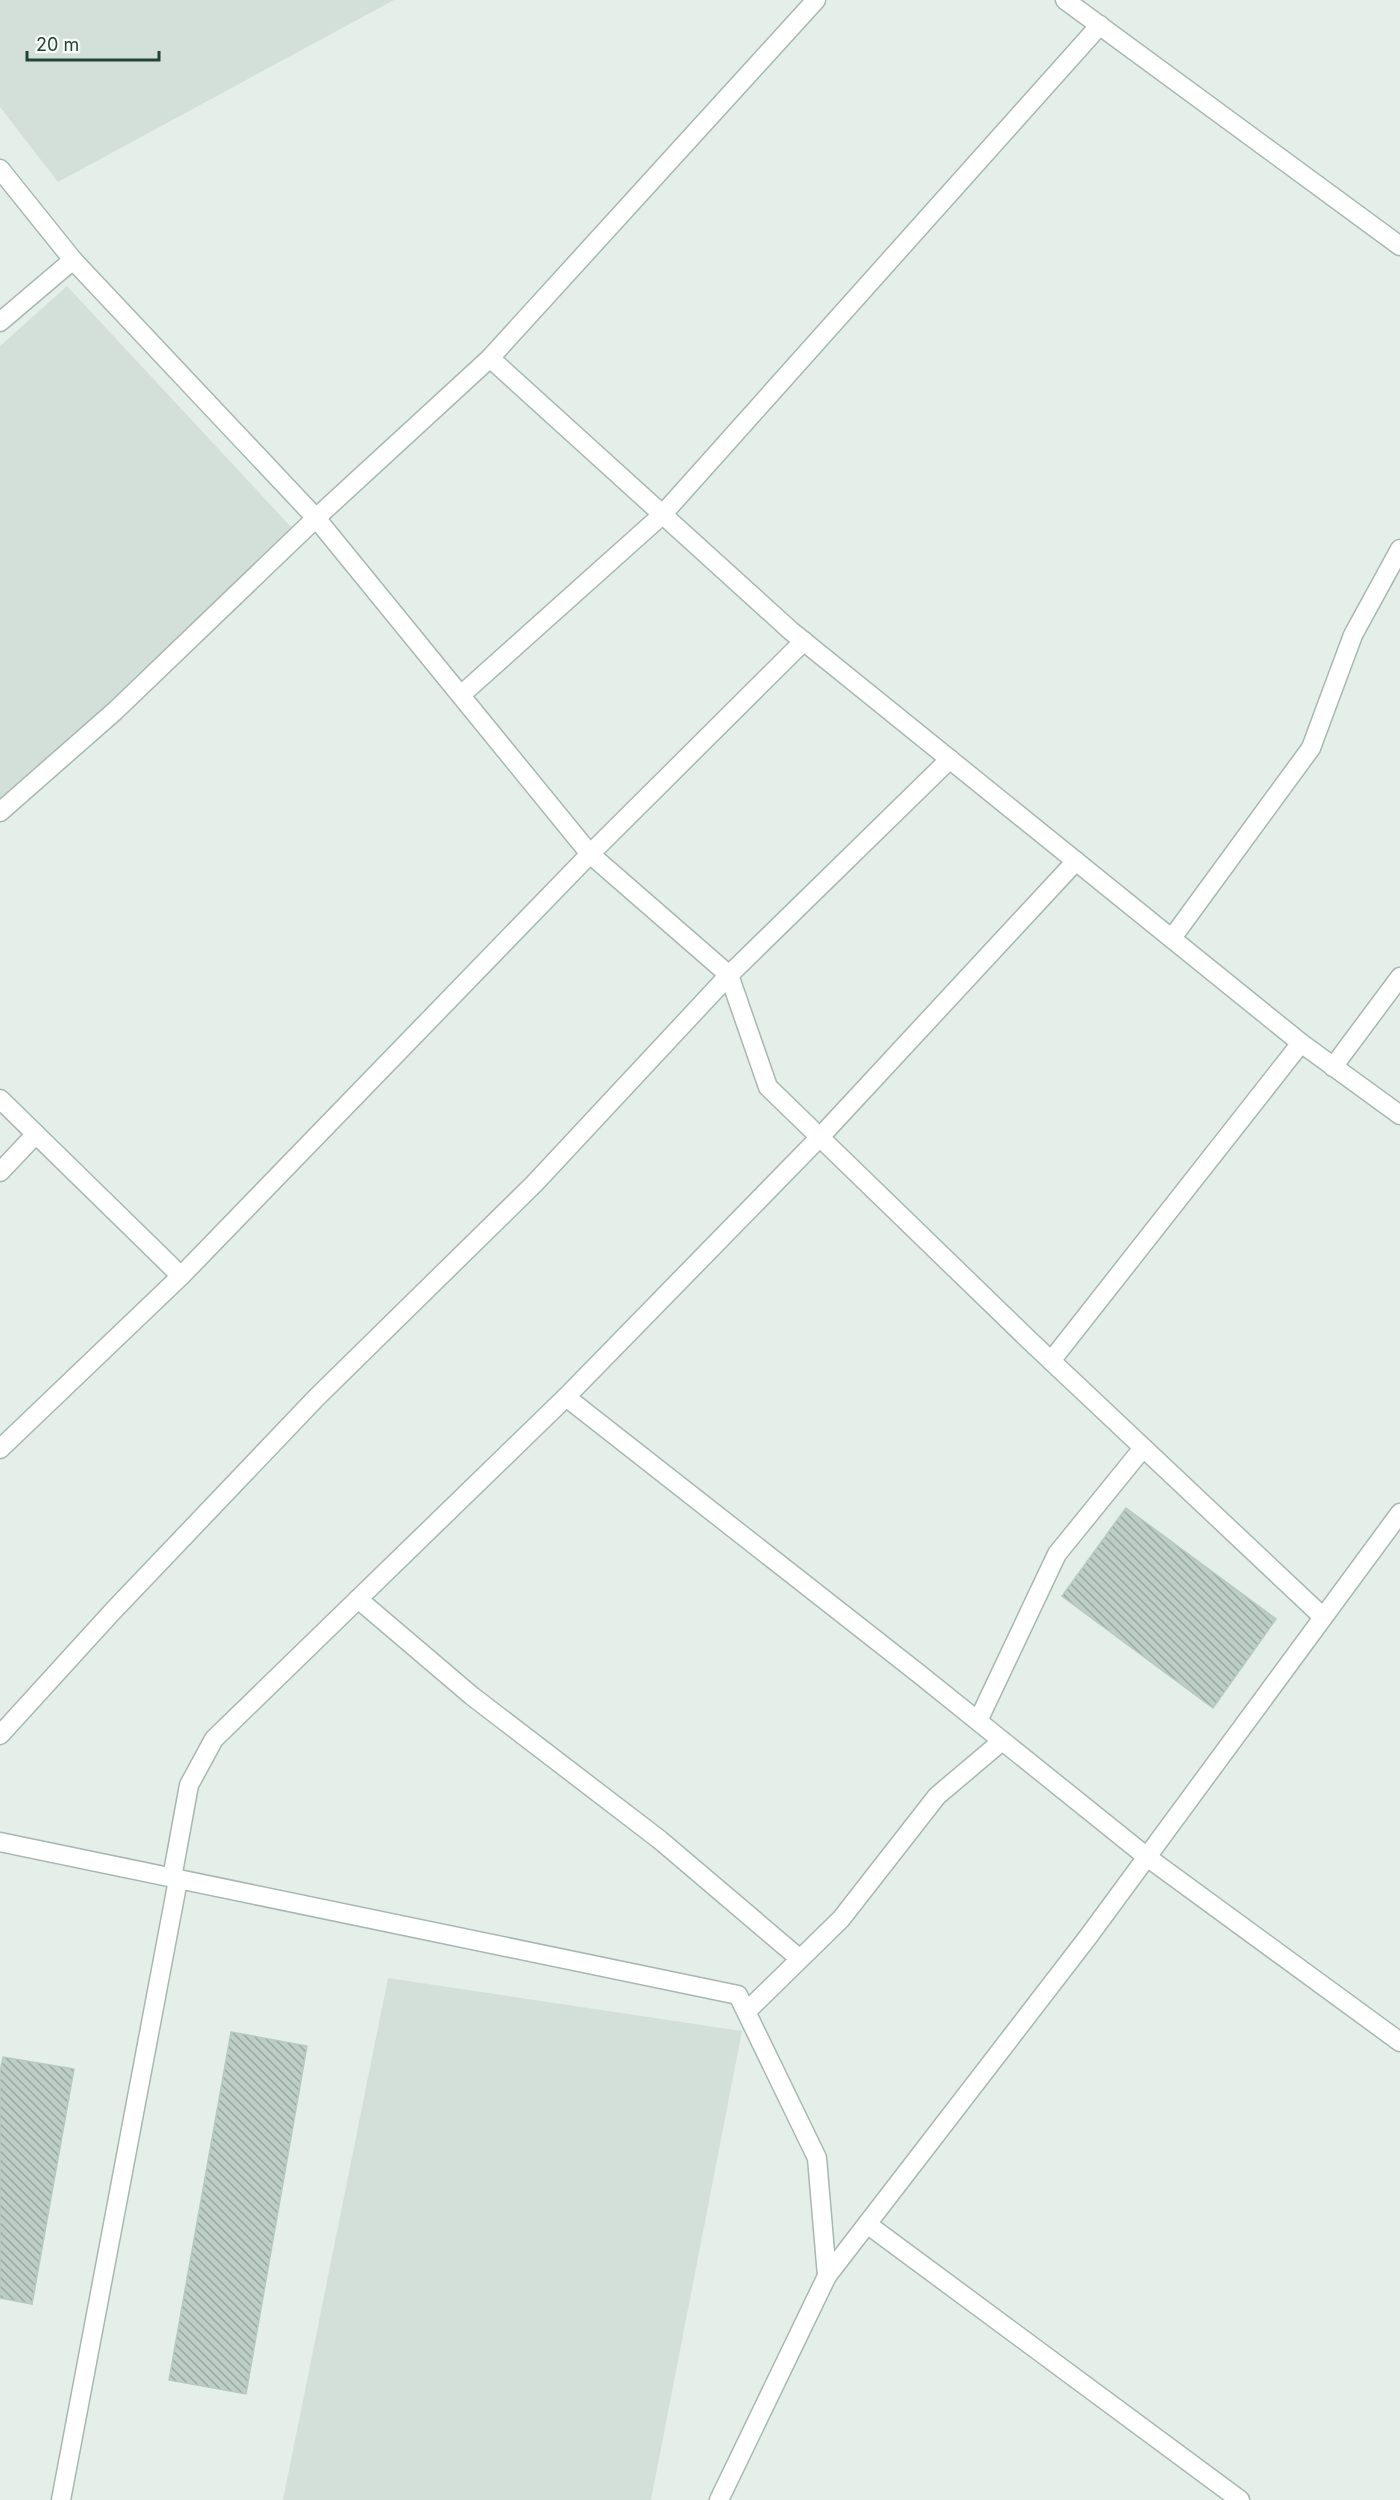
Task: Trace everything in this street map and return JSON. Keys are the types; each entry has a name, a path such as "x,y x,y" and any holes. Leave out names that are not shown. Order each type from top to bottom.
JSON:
{"street":[{"path":"0,812 115,711 316,518 490,358 816,0"},
{"path":"1065,0 1400,246"},
{"path":"461,695 662,514 1100,25"},
{"path":"0,169 73,260 316,518 590,854 729,975 768,1087 1051,1361 1323,1617"},
{"path":"0,322 73,260"},
{"path":"490,358 804,641 1301,1043 1400,1115"},
{"path":"1172,938 1311,748 1353,635 1400,549"},
{"path":"0,1449 181,1276 590,854 804,641"},
{"path":"0,1735 113,1611 268,1449 534,1184 729,975 950,759"},
{"path":"61,2500 175,1879 189,1785 214,1739 566,1397 820,1137 1076,861"},
{"path":"1334,1067 1400,977"},
{"path":"1051,1361 1301,1043"},
{"path":"0,1100 181,1276"},
{"path":"0,1172 36,1134"},
{"path":"566,1397 1147,1857 1400,2042"},
{"path":"978,1721 1057,1554 1143,1448"},
{"path":"719,2500 827,2276 1147,1857 1400,1513"},
{"path":"358,1599 472,1696 660,1840 800,1959"},
{"path":"747,2011 841,1919 938,1796 1002,1741"},
{"path":"0,1842 738,1995 817,2157 827,2276"},
{"path":"867,2224 1240,2500"}],"shaded area":[{"path":"0,0 394,0 58,182 0,107"},
{"path":"67,286 292,528 0,810 0,346"},
{"path":"388,1978 742,2031 651,2500 283,2500"}],"building":[{"path":"1126,1508 1276,1619 1213,1708 1062,1596"},
{"path":"231,2032 307,2046 246,2394 169,2380"},
{"path":"3,2057 74,2069 32,2304 0,2298 0,2072"}]}
